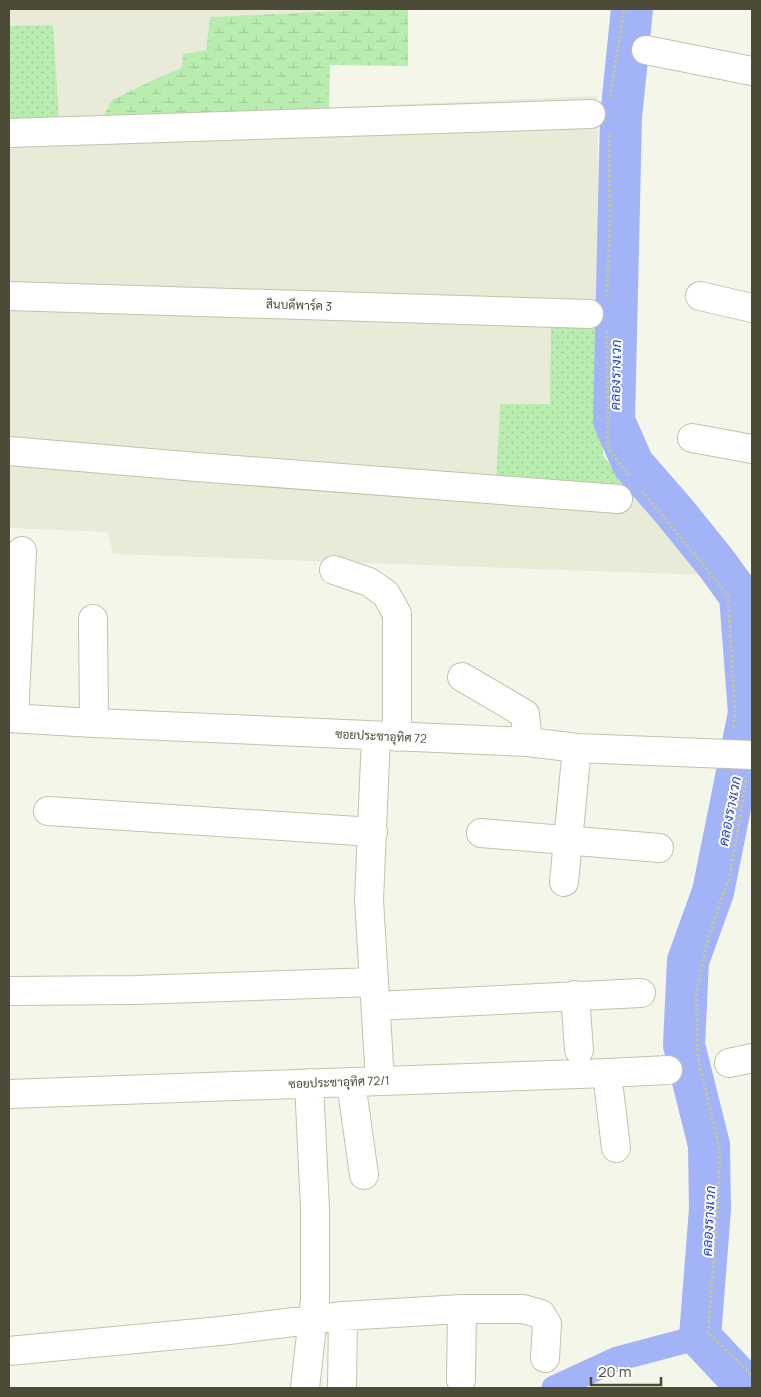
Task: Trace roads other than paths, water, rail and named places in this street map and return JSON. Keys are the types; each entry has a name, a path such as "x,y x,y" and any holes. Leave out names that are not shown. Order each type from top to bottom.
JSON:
{"street":[{"path":"646,50 752,71"},
{"path":"9,133 603,112"},
{"name":"สินบดีพาร์ค 3","path":"9,296 601,313"},
{"path":"700,296 752,308"},
{"path":"692,438 752,449"},
{"path":"9,451 197,467 629,488"},
{"path":"12,718 22,551"},
{"path":"334,570 369,582 386,594 397,614 387,736 373,832 369,900 380,1081"},
{"path":"93,619 94,723"},
{"path":"462,677 525,714 528,742"},
{"name":"ซอยประชาอุทิศ 72","path":"12,718 528,742 577,748 736,754"},
{"path":"564,882 577,748"},
{"path":"48,811 373,832"},
{"path":"480,833 659,848"},
{"path":"9,991 135,990 575,995 641,993"},
{"path":"575,995 579,1050"},
{"name":"ซอยประชาอุทิศ 72/1","path":"9,1094 668,1070"},
{"path":"607,1073 616,1148"},
{"path":"351,1082 364,1175"},
{"path":"305,1388 315,1299 315,1209 309,1083"},
{"path":"9,1351 220,1331 343,1316 462,1309 523,1309 541,1314 547,1324 545,1358"},
{"path":"461,1380 462,1309"},
{"path":"342,1388 343,1316"}],"waterway":[{"name":"คลองรางเวก","path":"632,9 621,117 614,421 633,464 674,511 740,596 749,713 713,892 688,961 684,1045 709,1145 710,1209 700,1337 748,1388"},
{"path":"554,1388 617,1359 700,1337"}]}
